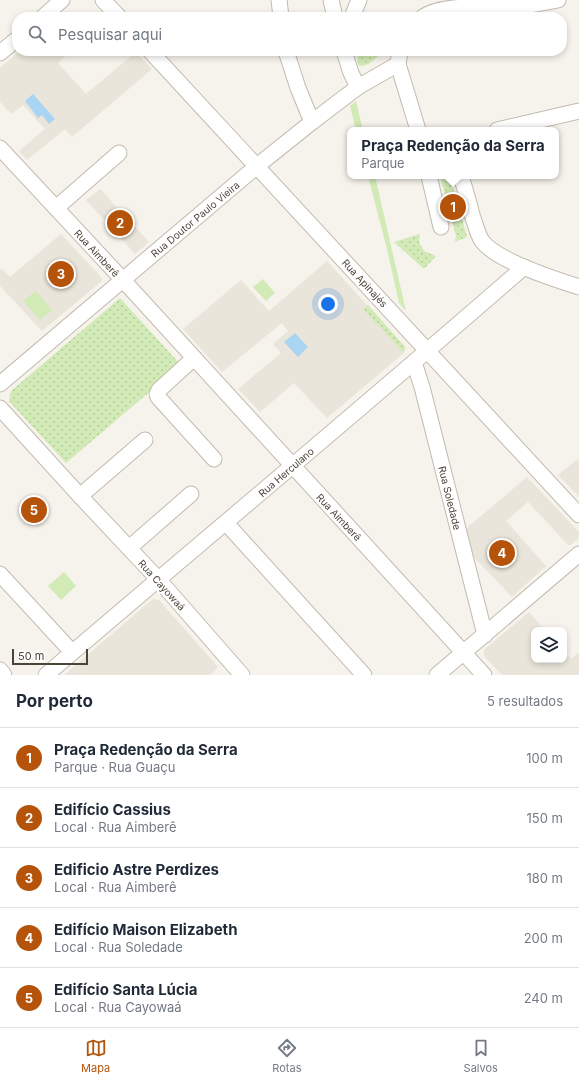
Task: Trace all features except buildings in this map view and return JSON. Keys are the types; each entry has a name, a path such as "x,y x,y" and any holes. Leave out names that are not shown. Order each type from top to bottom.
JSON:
{"street":[{"path":"48,12 62,0"},
{"path":"103,0 114,12"},
{"path":"279,0 280,12"},
{"path":"331,0 334,12"},
{"path":"354,12 359,0"},
{"path":"434,12 453,8 514,6 558,0"},
{"path":"0,53 12,43"},
{"name":"Rua Apinajés","path":"155,56 579,515"},
{"path":"288,56 298,88 312,122"},
{"path":"346,56 351,73 358,87"},
{"path":"399,57 417,127"},
{"name":"Rua Doutor Paulo Vieira","path":"0,384 257,166 312,122 399,57"},
{"path":"510,127 579,111"},
{"path":"56,208 119,153"},
{"name":"Rua Aimberê","path":"3,157 56,208 484,675"},
{"path":"430,179 441,227"},
{"path":"462,179 476,227 482,240 488,247 524,267 579,287"},
{"name":"Rua Herculano","path":"46,675 226,524 524,267"},
{"path":"194,358 158,390 157,394 158,397 214,459"},
{"name":"Rua Soledade","path":"414,362 485,635"},
{"name":"Rua Cayowaá","path":"0,408 129,548 242,675"},
{"path":"80,496 145,440"},
{"path":"129,548 191,494"},
{"path":"226,524 364,675"},
{"path":"437,675 579,554"},
{"path":"0,574 72,652"},
{"path":"0,670 4,675"}],"shaded area":[{"path":"14,56 66,56 58,63 86,94 131,56 140,56 152,69 72,137 65,129 27,160 19,151 45,129 23,105 11,114 0,102 0,68"},
{"path":"100,189 149,242 135,254 86,200"},
{"path":"61,234 102,278 102,281 42,331 0,286 0,270 2,269 10,277"},
{"path":"327,261 405,347 404,353 327,418 294,383 260,412 238,389 281,353 273,344 288,331 282,323 222,372 183,329 241,280 269,311"},
{"path":"579,458 579,497 558,475"},
{"path":"527,477 579,532 579,538 569,546 528,502 506,521 546,566 512,597 467,550 462,532"},
{"path":"153,599 159,600 218,667 210,675 64,675"},
{"path":"529,612 542,627 531,627 531,663 567,663 567,654 571,659 579,652 579,675 502,675 484,656 485,649"}],"green space":[{"path":"357,56 378,56 368,64 361,66 358,65"},
{"path":"356,101 362,127 355,127 350,106"},
{"path":"369,179 376,179 406,311 399,303"},
{"path":"441,179 451,179 467,237 455,242 456,236"},
{"path":"420,234 419,242 424,251 436,256 424,269 394,242"},
{"path":"263,279 275,293 266,301 253,287"},
{"path":"36,291 52,310 40,320 23,301"},
{"path":"120,298 181,365 66,463 9,401 11,391"},
{"path":"368,305 405,347 404,353 363,309"},
{"path":"64,572 76,586 61,600 48,586"}],"water":[{"path":"33,94 55,119 49,124 42,115 38,118 25,101"},
{"path":"295,333 308,347 298,357 284,342"}],"place":[{"name":"Praça Redenção da Serra","path":"453,207"},
{"name":"Edifício Cassius","path":"120,223"},
{"name":"Edificio Astre Perdizes","path":"61,274"},
{"name":"Edifício Santa Lúcia","path":"34,510"},
{"name":"Edifício Maison Elizabeth","path":"502,553"}]}
